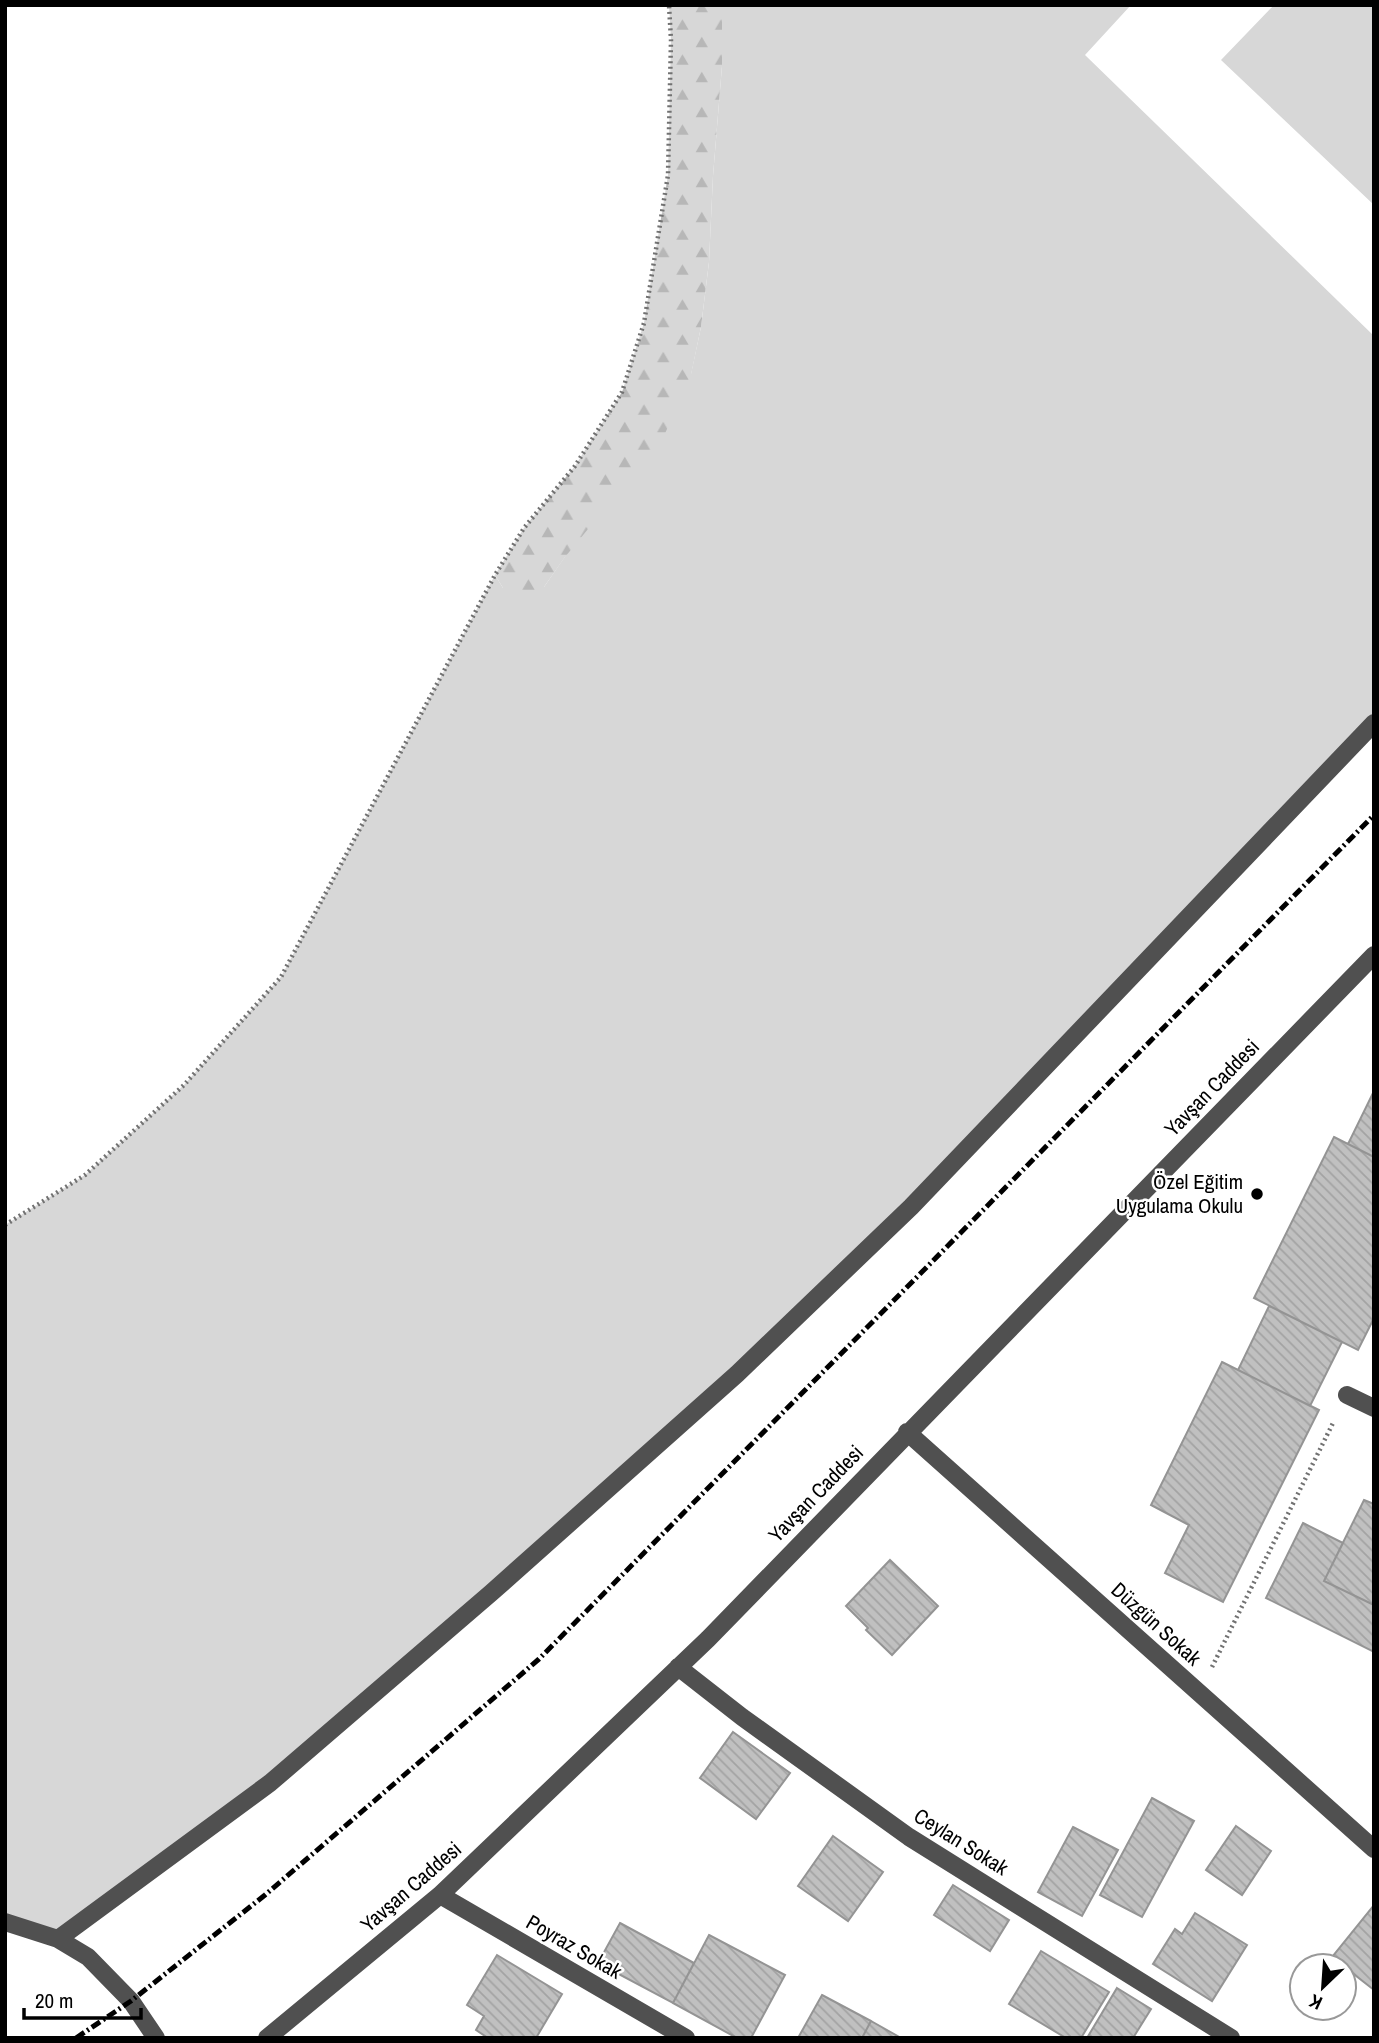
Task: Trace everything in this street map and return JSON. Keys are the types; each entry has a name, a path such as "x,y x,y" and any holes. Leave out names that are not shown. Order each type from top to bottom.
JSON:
{"street":[{"path":"58,1939 270,1783 491,1593 737,1374 911,1207 1374,723"},
{"name":"Yavşan Caddesi","path":"267,2038 440,1895 717,1629 1374,955"},
{"path":"1347,1395 1374,1408"},
{"name":"Düzgün Sokak","path":"907,1433 1374,1849"},
{"name":"Ceylan Sokak","path":"678,1667 742,1717 909,1837 1231,2038"},
{"name":"Poyraz Sokak","path":"440,1895 686,2038"},
{"path":"5,1922 58,1939 88,1957 131,2001 156,2038"}],"path":[{"path":"5,1225 85,1175 184,1084 281,977 495,575 524,528 575,466 622,392 644,323 668,175 671,40 669,5"},
{"path":"1199,1693 1347,1395"}],"green space":[{"path":"669,5 722,5 722,66 709,262 701,327 691,375 663,438 565,557 544,587 516,594 503,588 495,575 524,528 575,466 622,392 644,323 668,175 671,40"},
{"path":"722,5 1131,5 1085,55 1374,336 1374,723 911,1207 270,1783 58,1939 5,1922 5,1225 85,1175 184,1085 281,977 495,575 503,588 544,587 691,374 701,327 709,262 722,66"},
{"path":"1274,5 1374,5 1374,205 1221,60"}],"building":[{"path":"1374,1091 1374,1157 1348,1144"},
{"path":"1334,1137 1374,1157 1374,1318 1358,1350 1254,1298"},
{"path":"1269,1306 1342,1342 1310,1406 1238,1370"},
{"path":"1222,1362 1319,1410 1223,1602 1165,1573 1189,1525 1151,1505"},
{"path":"1364,1500 1374,1504 1374,1605 1324,1581"},
{"path":"1303,1523 1343,1543 1324,1581 1374,1605 1374,1652 1266,1598"},
{"path":"890,1560 938,1606 892,1655 846,1606"},
{"path":"733,1732 790,1773 756,1819 700,1778"},
{"path":"1152,1798 1194,1821 1142,1917 1100,1895"},
{"path":"1236,1826 1271,1851 1242,1895 1206,1870"},
{"path":"1073,1827 1118,1850 1082,1916 1038,1892"},
{"path":"833,1836 883,1872 848,1921 798,1886"},
{"path":"953,1885 1009,1920 990,1951 934,1915"},
{"path":"1374,1905 1374,1990 1358,1977 1358,1952 1336,1952"},
{"path":"1195,1913 1247,1945 1212,2001 1153,1964 1175,1929 1182,1934"},
{"path":"620,1923 694,1963 673,2003 598,1963"},
{"path":"709,1935 785,1975 751,2038 737,2038 673,2003"},
{"path":"1041,1951 1109,1992 1081,2038 1066,2038 1009,2004"},
{"path":"497,1955 562,1994 536,2038 488,2038 476,2030 484,2016 467,2005"},
{"path":"1117,1988 1151,2009 1133,2038 1087,2038"},
{"path":"822,1995 871,2021 862,2038 798,2038"},
{"path":"871,2021 901,2038 862,2038"}],"railway":[{"path":"76,2038 131,2001 265,1895 539,1659 1374,815"}],"place":[{"name":"Özel Eğitim Uygulama Okulu","path":"1257,1194"}]}
